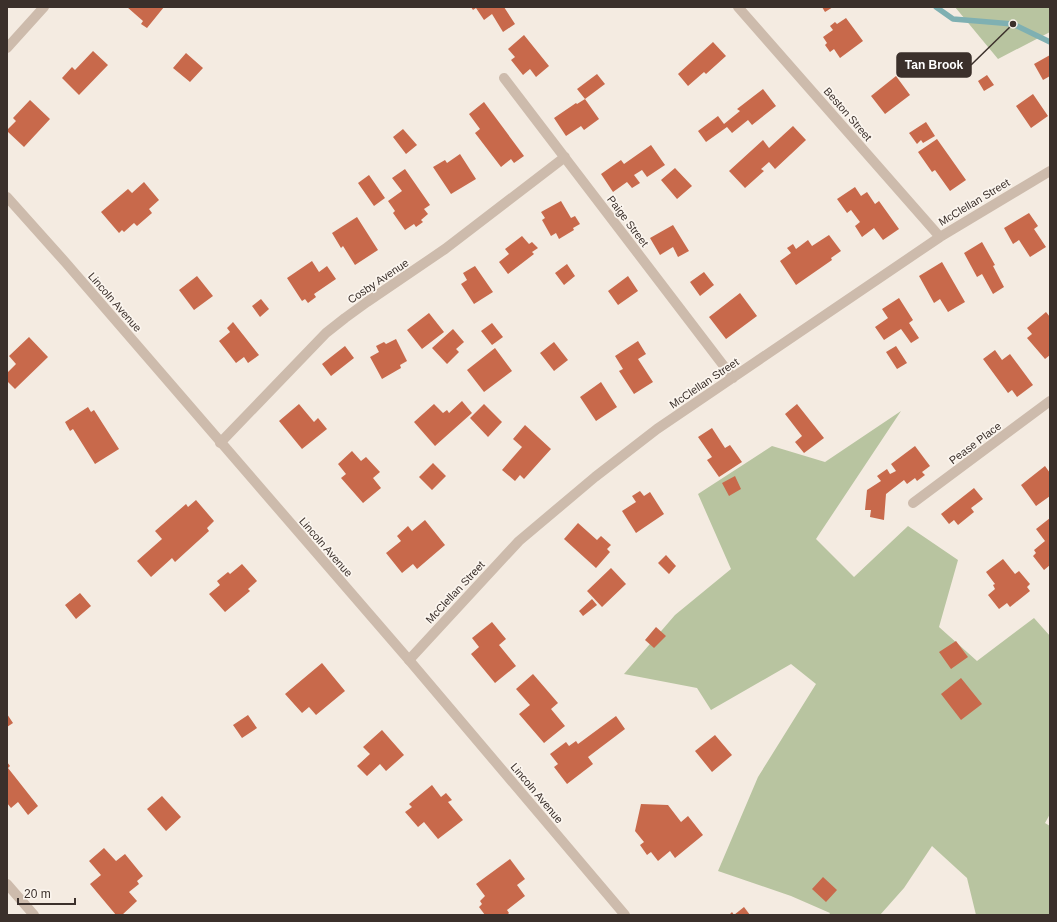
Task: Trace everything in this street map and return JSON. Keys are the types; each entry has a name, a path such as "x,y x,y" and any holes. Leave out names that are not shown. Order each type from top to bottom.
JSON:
{"street":[{"path":"7,48 44,7"},
{"name":"Beston Street","path":"738,7 940,237"},
{"name":"Paige Street","path":"504,78 733,378"},
{"name":"Cosby Avenue","path":"220,443 326,333 361,306 445,249 565,158"},
{"name":"McClellan Street","path":"409,660 519,541 568,499 657,429 940,237 1050,170"},
{"name":"Lincoln Avenue","path":"7,197 66,263 409,660 626,915"},
{"name":"Pease Place","path":"913,503 1050,401"},
{"path":"7,884 34,915"}],"green space":[{"path":"955,7 1050,7 1050,32 998,59"},
{"path":"901,411 816,539 854,577 908,526 958,560 939,627 977,661 1034,618 1050,636 1050,814 1045,823 1050,826 1050,915 976,915 967,878 932,846 904,888 880,915 829,915 830,913 791,896 718,871 758,777 816,684 791,664 711,710 697,688 624,674 675,615 731,569 698,494 772,446 825,462"}],"building":[{"path":"127,7 164,7 147,28 141,24 143,21"},
{"path":"471,7 504,7 515,24 503,32 492,14 484,20 476,8 473,10"},
{"path":"822,7 833,7 825,12"},
{"path":"846,18 863,41 840,58 834,49 830,52 825,45 827,43 823,37 833,30 830,26 835,22 837,24"},
{"path":"524,35 549,66 536,77 530,69 523,75 511,60 515,57 508,49"},
{"path":"713,42 726,56 706,74 704,72 688,86 678,74"},
{"path":"93,51 108,65 79,95 62,78 72,67 75,70"},
{"path":"186,53 203,68 190,82 173,68"},
{"path":"1050,55 1050,76 1043,80 1034,64"},
{"path":"597,74 605,84 585,99 577,89"},
{"path":"987,75 994,85 984,91 978,81"},
{"path":"896,76 910,95 885,114 871,96"},
{"path":"763,89 776,106 752,125 748,120 732,133 727,127 706,142 698,131 718,116 724,124 740,111 737,109"},
{"path":"1033,94 1048,116 1031,128 1016,106"},
{"path":"585,99 599,119 584,130 581,126 566,136 554,118 576,103 577,104"},
{"path":"30,100 50,119 24,147 7,130 16,121 13,118"},
{"path":"484,102 524,156 514,163 511,159 501,167 475,133 480,129 469,114"},
{"path":"926,122 935,136 923,143 921,140 917,144 909,133"},
{"path":"793,126 806,140 775,169 769,162 761,169 764,171 745,188 729,171 763,140 769,148"},
{"path":"403,129 417,145 406,154 393,137"},
{"path":"937,139 966,180 950,191 935,170 932,172 918,152"},
{"path":"651,145 665,165 647,177 642,170 634,175 640,183 632,188 627,182 613,192 601,174 621,160 624,164"},
{"path":"460,154 476,179 451,194 433,167 445,160 447,163"},
{"path":"675,168 692,186 677,199 661,180"},
{"path":"405,169 430,205 424,209 428,214 421,220 423,222 416,227 414,224 405,230 393,213 395,211 388,201 402,191 392,178"},
{"path":"369,175 385,198 374,206 358,183"},
{"path":"144,182 159,200 149,209 152,213 137,226 134,223 124,232 122,230 119,233 101,212 128,189 132,193"},
{"path":"855,187 861,196 867,192 875,204 879,201 899,229 883,240 874,228 862,237 855,226 860,222 851,210 847,213 837,199"},
{"path":"561,201 571,218 575,216 580,224 573,228 574,230 559,239 556,233 551,236 542,220 545,218 541,212"},
{"path":"1029,213 1038,226 1034,229 1046,247 1030,257 1019,240 1013,244 1004,228"},
{"path":"357,217 378,250 355,265 343,246 341,248 332,233"},
{"path":"673,225 689,251 678,257 673,247 660,255 650,238"},
{"path":"829,235 841,251 831,258 832,260 796,285 780,261 791,253 787,248 793,244 796,249 808,240 812,246"},
{"path":"522,236 529,244 532,242 538,248 532,252 534,254 508,274 499,262 509,254 505,249"},
{"path":"982,242 995,265 993,266 1004,287 993,294 982,274 977,277 964,253"},
{"path":"312,261 319,272 327,266 336,279 314,294 316,297 308,303 305,299 302,301 287,278"},
{"path":"942,262 965,302 948,312 940,299 934,303 919,276"},
{"path":"567,264 575,276 564,285 555,273"},
{"path":"475,266 493,292 474,304 461,284 467,280 463,273"},
{"path":"704,272 714,285 700,296 690,282"},
{"path":"197,276 213,296 194,310 179,290"},
{"path":"628,276 638,291 618,305 608,291"},
{"path":"740,293 757,316 726,339 709,317"},
{"path":"899,298 913,320 909,323 919,338 911,343 901,329 884,340 875,327 888,318 882,309"},
{"path":"261,299 269,309 260,317 252,306"},
{"path":"1046,312 1050,317 1050,355 1045,359 1027,338 1032,334 1027,328"},
{"path":"429,313 444,332 422,349 407,330"},
{"path":"233,322 259,355 248,363 244,357 236,363 219,341 230,332 227,328"},
{"path":"492,323 503,337 492,345 481,331"},
{"path":"453,329 464,342 456,349 459,352 447,364 432,348"},
{"path":"29,337 48,357 15,389 7,381 7,373 16,364 9,356"},
{"path":"396,339 407,361 400,365 401,368 382,379 370,357 379,352 376,346 384,342 386,344"},
{"path":"638,341 646,354 638,359 653,382 634,394 619,371 623,369 615,356"},
{"path":"554,342 568,360 554,371 540,353"},
{"path":"345,346 354,358 331,376 322,364"},
{"path":"896,346 907,363 897,369 886,352"},
{"path":"495,348 512,371 484,392 467,370"},
{"path":"995,350 1002,360 1010,354 1033,385 1017,397 1012,390 1008,393 983,359"},
{"path":"601,382 617,407 596,421 580,397"},
{"path":"462,401 472,413 435,446 414,422 434,404 443,413 447,410 449,413"},
{"path":"299,404 314,422 318,418 327,429 302,449 279,421"},
{"path":"484,404 502,422 488,437 470,418"},
{"path":"797,404 824,438 804,453 795,442 802,436 785,414"},
{"path":"88,407 91,412 94,410 119,449 95,464 73,429 70,431 65,422"},
{"path":"525,425 551,449 524,479 520,475 515,481 502,470 522,447 513,439"},
{"path":"712,428 725,448 730,445 742,462 719,477 707,460 712,457 698,437"},
{"path":"915,446 930,466 922,472 925,475 917,481 915,478 907,484 904,480 886,494 884,520 870,517 871,510 865,510 867,490 881,481 877,476 887,469 890,474 896,471 891,464"},
{"path":"352,451 361,461 366,457 380,472 373,478 381,488 363,503 341,478 346,474 338,464"},
{"path":"433,463 446,476 432,490 419,477"},
{"path":"1045,466 1050,473 1050,496 1036,506 1021,485"},
{"path":"735,476 741,489 729,496 722,483"},
{"path":"974,488 983,499 971,508 974,512 958,525 954,520 949,524 941,514"},
{"path":"640,491 644,496 650,492 664,514 636,533 622,511 636,502 632,496"},
{"path":"196,500 214,521 207,528 209,531 175,562 172,558 151,577 137,561 162,539 155,531 186,504 188,507"},
{"path":"1050,518 1050,565 1044,570 1033,556 1036,553 1034,550 1045,541 1036,529"},
{"path":"425,520 445,545 417,569 413,564 402,573 386,553 401,541 397,536 408,526 412,531"},
{"path":"578,523 597,540 601,536 611,545 607,549 610,552 596,568 564,539"},
{"path":"666,555 676,566 669,574 658,563"},
{"path":"1003,559 1015,574 1019,571 1030,584 1027,587 1030,591 1010,607 1007,603 999,609 988,595 995,589 993,585 995,584 986,572"},
{"path":"242,564 257,581 248,589 250,591 225,612 209,594 220,585 217,581 228,572 230,574"},
{"path":"611,568 626,584 602,607 587,591"},
{"path":"80,593 91,606 76,619 65,605"},
{"path":"592,599 597,605 583,616 579,611"},
{"path":"492,622 506,639 499,645 516,666 495,683 471,654 479,647 472,638"},
{"path":"656,627 666,636 654,648 645,640"},
{"path":"956,641 968,657 951,669 939,652"},
{"path":"322,663 345,691 316,715 309,707 302,713 285,694"},
{"path":"533,674 558,703 551,709 565,726 544,743 519,714 530,705 516,689"},
{"path":"961,678 982,704 961,720 941,694"},
{"path":"7,714 13,723 7,727"},
{"path":"248,715 257,728 242,738 233,725"},
{"path":"616,716 625,729 588,757 593,764 567,784 554,767 558,764 550,754 566,742 569,746 576,741 578,744"},
{"path":"382,730 404,755 386,771 380,764 367,776 357,766 370,754 363,747"},
{"path":"715,735 732,755 712,772 695,751"},
{"path":"7,762 10,766 8,768 38,806 28,815 18,802 11,808 7,803"},
{"path":"432,785 441,797 446,793 452,800 448,802 463,820 438,839 424,822 418,827 405,812 412,807 409,804"},
{"path":"162,796 181,817 166,831 147,809"},
{"path":"641,804 668,805 681,822 688,816 703,835 675,858 670,851 658,861 651,852 647,855 640,845 644,842 635,831"},
{"path":"104,848 116,861 125,854 143,876 137,881 139,884 129,892 137,901 122,915 116,915 90,884 101,875 89,861"},
{"path":"510,859 525,879 517,885 525,896 507,910 509,913 507,915 485,915 479,907 482,904 480,901 485,896 476,884"},
{"path":"823,877 837,890 826,902 812,889"},
{"path":"744,907 750,915 734,915"}],"waterway":[{"path":"936,7 953,19 1013,24 1050,42"}],"place":[{"name":"Tan Brook","path":"1013,24"}]}
